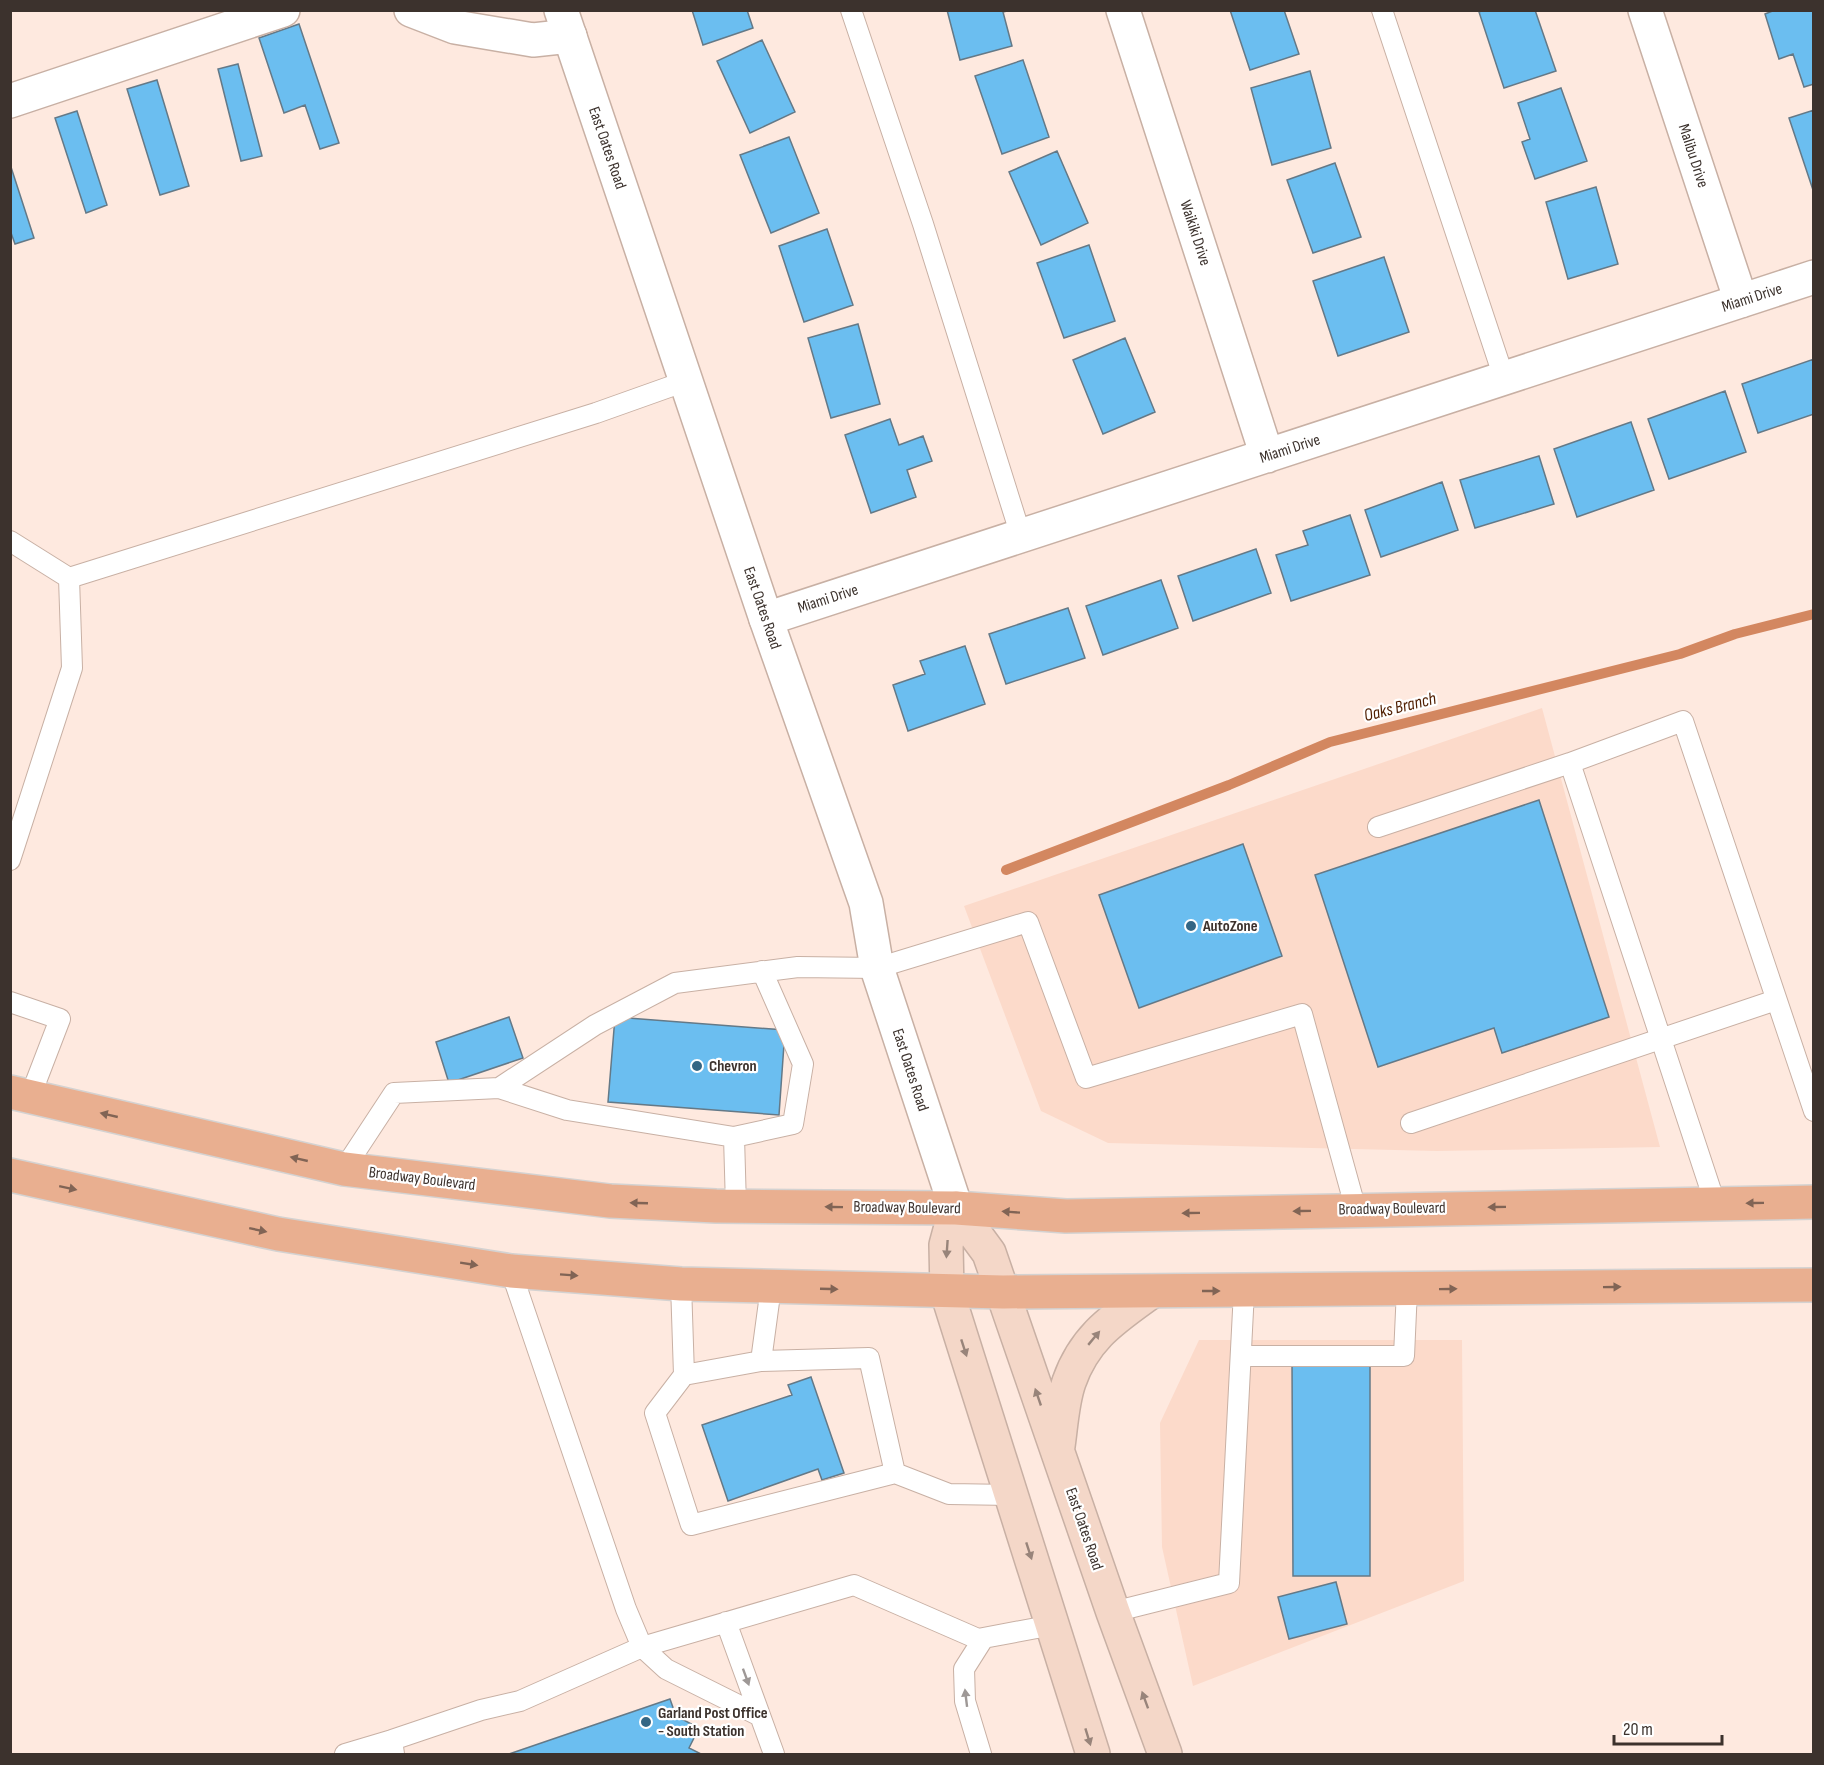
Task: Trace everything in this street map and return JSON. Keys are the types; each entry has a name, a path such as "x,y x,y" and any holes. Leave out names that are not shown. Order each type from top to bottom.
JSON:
{"main road":[{"name":"Broadway Boulevard","path":"20,1094 344,1169 610,1202 736,1206 956,1208 1066,1216 1814,1202"},
{"path":"10,1175 278,1234 511,1271 681,1284 947,1292 1814,1285"},
{"path":"956,1208 946,1245 947,1292 1093,1755"},
{"name":"East Oates Road","path":"956,1208 989,1253 1165,1755"},
{"path":"1057,1451 1068,1383 1085,1349 1099,1331 1152,1292"}],"street":[{"path":"10,100 283,10"},
{"path":"411,10 455,27 532,40 565,23"},
{"name":"Waikiki Drive","path":"1123,10 1267,456"},
{"name":"Malibu Drive","path":"1645,10 1741,301"},
{"name":"East Oates Road","path":"565,23 765,619 866,903 877,968 956,1208"},
{"name":"Miami Drive","path":"765,619 1814,277"}],"lane":[{"path":"851,10 927,236 1021,536"},
{"path":"1382,10 1504,378"},
{"path":"10,541 69,578 597,413 686,381"},
{"path":"10,860 72,668 69,578"},
{"path":"1378,827 1570,763 1683,721 1814,1111"},
{"path":"1570,763 1714,1203"},
{"path":"499,1088 595,1025 675,983 798,967 877,968 1028,922 1086,1078 1302,1014 1356,1210"},
{"path":"344,1169 394,1093 499,1088 567,1110 734,1137 793,1124 803,1064 762,971"},
{"path":"1411,1123 1776,1000"},
{"path":"10,1002 60,1019 20,1094"},
{"path":"734,1137 736,1206"},
{"path":"511,1271 626,1609 642,1647 666,1669 760,1716"},
{"path":"681,1284 684,1375 655,1413 692,1525 896,1473 949,1494 1011,1495"},
{"path":"761,1361 771,1287"},
{"path":"1241,1356 1404,1356 1407,1289"},
{"path":"1113,1612 1229,1583 1244,1291"},
{"path":"684,1375 761,1361 869,1358 896,1473"},
{"path":"345,1755 393,1747 481,1710 520,1701 642,1647 854,1585 978,1640 1053,1625"},
{"path":"726,1622 774,1755"},
{"path":"981,1755 965,1701 964,1670 983,1639"}],"shaded area":[{"path":"1542,708 1660,1147 1437,1151 1108,1143 1041,1111 964,906"},
{"path":"1199,1340 1462,1340 1464,1581 1193,1686 1162,1547 1160,1423"}],"building":[{"path":"692,10 747,10 753,28 703,45"},
{"path":"947,10 1011,10 1003,12 1012,46 960,60"},
{"path":"1230,10 1284,10 1299,54 1250,70"},
{"path":"1484,10 1535,10 1556,71 1504,88 1479,12"},
{"path":"1775,10 1814,10 1814,84 1804,87 1793,54 1779,59 1765,14"},
{"path":"299,24 339,143 320,149 305,105 284,113 259,38"},
{"path":"762,40 795,112 750,133 717,61"},
{"path":"1023,60 1049,137 1002,154 975,76"},
{"path":"238,64 262,156 241,161 218,69"},
{"path":"1310,71 1331,148 1272,165 1251,88"},
{"path":"157,80 189,186 160,195 127,89"},
{"path":"1561,88 1587,161 1535,179 1522,142 1530,139 1518,103"},
{"path":"1814,110 1814,193 1789,118"},
{"path":"77,111 107,205 86,213 55,118"},
{"path":"789,137 819,213 771,233 740,155"},
{"path":"1057,151 1088,223 1041,245 1009,172"},
{"path":"1335,163 1361,237 1313,253 1287,180"},
{"path":"10,164 34,238 15,244 10,230"},
{"path":"1596,187 1618,264 1568,279 1546,202"},
{"path":"827,229 853,305 804,322 779,246"},
{"path":"1089,245 1115,321 1064,338 1037,263"},
{"path":"1384,257 1409,332 1338,356 1313,281"},
{"path":"858,324 880,404 831,418 808,338"},
{"path":"1125,338 1155,412 1103,434 1073,360"},
{"path":"1814,359 1814,414 1758,433 1742,384"},
{"path":"1725,391 1746,452 1669,479 1648,419"},
{"path":"890,419 899,445 923,436 932,461 907,470 916,497 871,513 845,435"},
{"path":"1631,422 1654,490 1577,517 1554,449"},
{"path":"1539,456 1554,504 1475,528 1460,480"},
{"path":"1442,482 1458,530 1381,557 1365,510"},
{"path":"1350,515 1370,575 1291,601 1276,555 1308,545 1303,531"},
{"path":"1256,549 1271,593 1193,621 1178,576"},
{"path":"1161,580 1178,628 1103,655 1086,606"},
{"path":"1068,608 1085,658 1006,684 989,634"},
{"path":"965,646 985,704 908,731 893,685 925,674 920,661"},
{"path":"1539,800 1609,1017 1502,1053 1494,1028 1378,1067 1315,875"},
{"name":"AutoZone","path":"1243,844 1282,956 1139,1008 1099,895"},
{"path":"509,1017 523,1058 449,1083 436,1042"},
{"name":"Chevron","path":"615,1017 785,1030 779,1115 608,1102"},
{"path":"1292,1360 1370,1360 1370,1576 1293,1576"},
{"path":"811,1377 844,1473 822,1480 818,1469 728,1501 702,1425 792,1395 788,1385"},
{"path":"1336,1582 1347,1624 1289,1639 1278,1597"},
{"name":"Garland Post Office - South Station","path":"670,1699 676,1716 699,1728 689,1748 701,1754 509,1754"}],"waterway":[{"name":"Oaks Branch","path":"1006,870 1229,785 1330,742 1680,654 1735,634 1814,614"}],"place":[{"name":"AutoZone","path":"1191,926"},
{"name":"Chevron","path":"697,1066"},
{"name":"Garland Post Office - South Station","path":"646,1722"}]}
